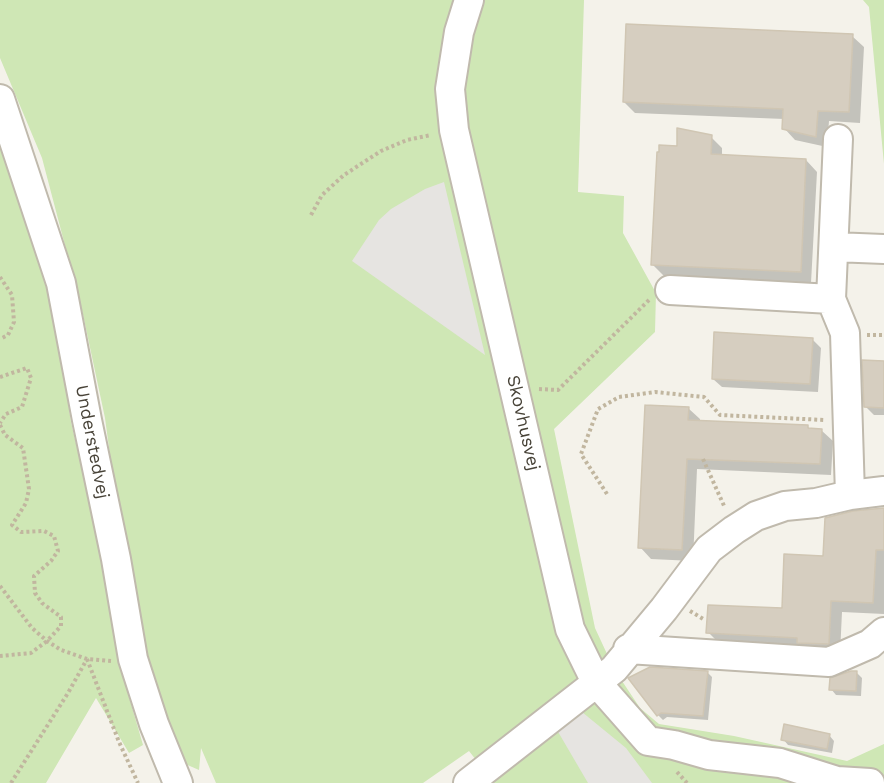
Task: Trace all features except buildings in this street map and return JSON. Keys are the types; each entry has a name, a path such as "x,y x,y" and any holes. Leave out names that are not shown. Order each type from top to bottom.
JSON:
{"street":[{"name":"Skovhusvej","path":"469,0 459,32 450,89 454,130 570,629 613,667 648,741 674,745 709,755 780,763 837,781 870,783"},
{"name":"Understedvej","path":"0,101 61,284 116,559 133,659 154,724 178,783"},
{"path":"838,139 831,299 845,333 850,495"},
{"path":"834,247 884,249"},
{"path":"663,292 831,299"},
{"path":"468,783 613,667 664,609 710,549 734,530 756,516 785,506 884,491"},
{"path":"613,667 829,662 870,644 884,632"}],"path":[{"path":"311,215 322,195 344,175 381,151 407,140 454,130"},
{"path":"0,277 12,295 14,322 8,335 0,339"},
{"path":"514,388 558,390 663,292"},
{"path":"0,377 27,368 31,378 22,407 6,414 0,424 5,435 23,448 29,489 26,502 12,525 21,532 44,531 54,536 58,551 51,561 34,576 34,593 42,603 61,617 61,626 47,642 31,654 0,656"},
{"path":"607,494 581,454 598,409 619,397 656,392 704,397 720,415 848,421"},
{"path":"704,459 734,530"},
{"path":"0,586 32,628 47,642 61,650 87,658 112,661 133,659"},
{"path":"11,783 68,693 87,658"},
{"path":"87,658 119,742 138,783"}],"green space":[{"path":"0,0 584,0 578,192 624,196 623,233 656,293 655,332 554,429 595,628 614,669 640,708 659,724 734,736 847,761 884,744 884,783 494,783 469,751 423,783 216,783 201,748 199,770 183,763 141,652 125,567 105,418 82,310 42,158 0,58"},
{"path":"863,0 884,0 884,164 869,7"},
{"path":"0,126 54,309 71,422 104,564 122,673 143,745 129,753 96,698 46,783 0,783"}],"shaded area":[{"path":"444,182 485,355 352,261 379,220 391,209 425,189"},
{"path":"582,712 626,748 652,783 588,783 557,730"}]}
